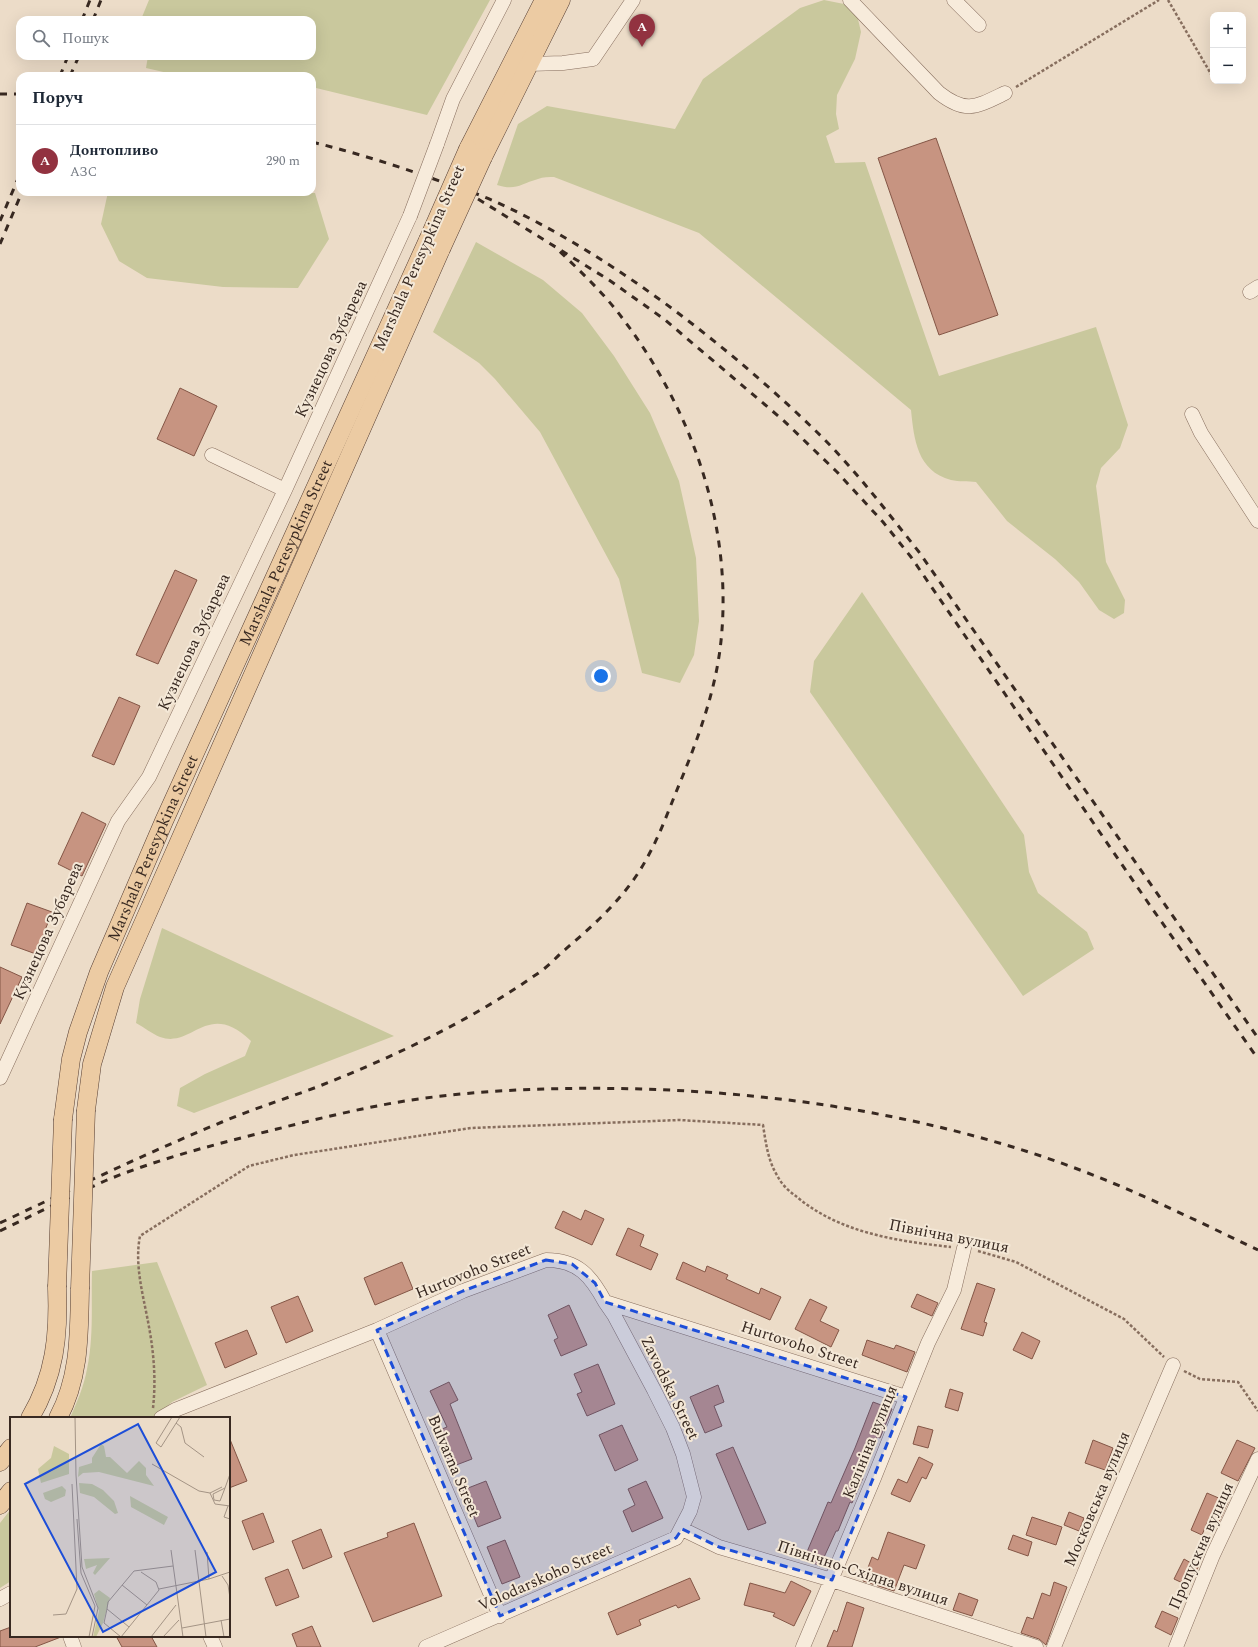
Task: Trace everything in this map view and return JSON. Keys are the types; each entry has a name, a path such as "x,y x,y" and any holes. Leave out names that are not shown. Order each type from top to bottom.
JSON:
{"main road":[{"name":"Marshala Peresypkina Street","path":"30,1417 46,1385 54,1359 59,1321 57,1287 63,1118 66,1086 80,1026 99,972 170,806 434,244 544,0"},
{"name":"Marshala Peresypkina Street","path":"476,153 529,64 561,0"},
{"name":"Marshala Peresypkina Street","path":"58,1417 70,1389 77,1366 86,1110 92,1064 115,987 434,244"},
{"path":"0,1462 10,1449"},
{"path":"0,1505 10,1492"}],"street":[{"name":"Кузнецова Зубарева","path":"0,1078 118,821 149,777 285,490 410,216 453,98 504,0"},
{"path":"529,64 562,63 593,59 632,0"},
{"path":"850,0 939,93 952,102 965,107 983,104 1005,93"},
{"path":"954,0 979,25"},
{"path":"1192,414 1201,433 1258,521"},
{"path":"212,455 285,490"},
{"name":"Калініна вулиця","path":"803,1647 832,1580 928,1344 954,1290 964,1248"},
{"name":"Hurtovoho Street","path":"157,1415 175,1410 377,1330 463,1291 546,1260 558,1260 572,1264 583,1271 595,1283 605,1302 906,1397"},
{"name":"Zavodska Street","path":"605,1302 614,1315 654,1390 683,1454 694,1496 690,1511 679,1533"},
{"name":"Bulvarna Street","path":"377,1330 500,1616"},
{"name":"Московська вулиця","path":"1054,1647 1173,1365"},
{"name":"Пропускна вулиця","path":"1176,1647 1213,1555 1258,1459"},
{"name":"Північно-Східна вулиця","path":"679,1533 719,1547 832,1580 1036,1647"},
{"name":"Volodarskoho Street","path":"426,1647 500,1616 679,1533"},
{"path":"0,1599 10,1594"},
{"path":"70,1637 74,1647"},
{"path":"210,1637 215,1647"}],"path":[{"path":"1005,93 1159,0"},
{"path":"1168,0 1210,72"},
{"name":"Північна вулиця","path":"157,1415 150,1330 137,1250 140,1236 249,1166 294,1155 471,1128 680,1120 762,1125 768,1156 778,1178 810,1208 838,1223 860,1230 906,1242 964,1248 990,1253 1016,1262 1124,1319 1173,1365 1200,1379 1238,1382 1258,1411"}],"highlighted area":[{"path":"546,1260 572,1264 595,1283 605,1302 906,1397 832,1580 719,1547 682,1529 676,1538 500,1616 377,1330 463,1291"}],"green space":[{"path":"149,0 490,0 427,115 316,88 316,72 164,72 146,68 147,60 316,60 316,16 142,16"},
{"path":"824,0 844,4 857,15 861,32 855,59 837,95 836,114 839,129 826,136 835,163 865,162 939,376 1096,327 1128,425 1120,448 1101,468 1096,486 1106,562 1125,600 1124,613 1114,619 1099,610 1079,582 1055,559 1007,521 976,482 951,480 940,476 931,469 924,462 919,452 916,443 911,410 699,233 554,177 542,178 514,187 503,187 497,185 518,124 547,106 675,129 703,79 800,8"},
{"path":"107,196 316,196 329,239 298,288 223,287 147,278 119,261 101,224"},
{"path":"476,242 543,280 582,313 614,356 650,413 679,481 696,558 699,621 694,655 680,683 642,673 619,579 540,432 495,379 479,363 433,332"},
{"path":"862,592 1024,835 1029,872 1038,893 1087,932 1094,949 1023,996 810,692 814,661"},
{"path":"162,928 394,1036 194,1113 177,1106 180,1088 205,1074 245,1056 251,1041 236,1029 223,1024 212,1024 182,1037 172,1039 157,1036 136,1023 140,999"},
{"path":"157,1262 207,1385 172,1402 155,1417 70,1417 86,1375 91,1345 92,1271"},
{"path":"10,1510 10,1582 0,1588 0,1523"}],"building":[{"path":"936,138 998,315 939,335 878,158"},
{"path":"180,388 217,406 194,456 157,439"},
{"path":"175,570 197,580 158,664 136,655"},
{"path":"119,697 140,706 114,765 92,756"},
{"path":"82,812 106,824 82,876 58,864"},
{"path":"27,903 52,912 36,954 11,945"},
{"path":"0,967 22,977 0,1024"},
{"path":"585,1210 604,1219 592,1245 555,1228 563,1211 581,1220"},
{"path":"628,1228 644,1235 640,1246 658,1254 651,1270 616,1255"},
{"path":"402,1262 413,1289 375,1305 364,1278"},
{"path":"683,1262 705,1272 707,1266 728,1275 726,1279 759,1294 761,1288 781,1297 770,1320 676,1279"},
{"path":"977,1283 995,1289 984,1322 987,1323 983,1336 961,1329"},
{"path":"917,1294 938,1303 932,1316 911,1307"},
{"path":"298,1296 313,1331 286,1343 271,1307"},
{"path":"810,1299 827,1307 820,1321 839,1330 831,1347 795,1329"},
{"path":"569,1305 587,1345 561,1356 554,1340 558,1338 548,1315"},
{"path":"247,1330 257,1354 225,1368 215,1343"},
{"path":"1022,1332 1040,1341 1032,1359 1013,1350"},
{"path":"867,1340 894,1349 896,1345 915,1352 907,1372 862,1355"},
{"path":"598,1364 615,1404 587,1416 577,1394 582,1392 574,1374"},
{"path":"449,1382 458,1400 450,1404 472,1459 451,1467 437,1431 447,1427 430,1391"},
{"path":"718,1385 724,1402 714,1406 722,1426 705,1433 690,1397"},
{"path":"950,1389 963,1393 958,1411 945,1407"},
{"path":"873,1402 892,1409 880,1438 877,1437 860,1477 863,1478 852,1503 850,1502 838,1531 836,1531 820,1566 804,1559 828,1502 831,1503"},
{"path":"622,1425 638,1460 615,1471 599,1435"},
{"path":"918,1426 933,1430 928,1448 913,1444"},
{"path":"230,1439 247,1481 230,1488"},
{"path":"1093,1440 1113,1448 1105,1470 1085,1463"},
{"path":"1237,1440 1255,1448 1238,1481 1221,1473"},
{"path":"733,1447 766,1523 748,1530 716,1454"},
{"path":"919,1457 933,1464 926,1479 922,1477 910,1502 891,1494 898,1479 907,1483"},
{"path":"486,1481 501,1518 478,1527 463,1490"},
{"path":"646,1481 663,1518 632,1532 623,1511 635,1505 628,1489"},
{"path":"1207,1493 1228,1502 1219,1522 1209,1518 1202,1535 1191,1530"},
{"path":"1069,1512 1084,1518 1079,1531 1064,1525"},
{"path":"263,1513 274,1542 253,1550 242,1521"},
{"path":"1032,1517 1062,1527 1056,1545 1026,1535"},
{"path":"414,1523 442,1596 373,1622 344,1553 388,1537 387,1533"},
{"path":"321,1529 332,1557 303,1569 292,1541"},
{"path":"888,1532 925,1545 916,1569 904,1565 894,1591 863,1581 872,1557 878,1560"},
{"path":"1013,1535 1032,1542 1028,1556 1008,1549"},
{"path":"505,1540 520,1577 502,1584 487,1547"},
{"path":"1184,1559 1198,1567 1189,1586 1174,1579"},
{"path":"288,1569 299,1597 276,1606 265,1578"},
{"path":"690,1578 700,1599 678,1608 676,1605 639,1620 641,1625 617,1635 608,1613"},
{"path":"791,1581 811,1591 794,1626 773,1616 775,1613 744,1605 750,1583 785,1593"},
{"path":"1054,1582 1067,1587 1046,1645 1039,1639 1021,1633 1027,1617 1033,1619 1042,1593 1050,1596"},
{"path":"959,1593 978,1600 972,1616 953,1610"},
{"path":"847,1602 864,1608 852,1647 827,1647 834,1630 837,1632"},
{"path":"1162,1611 1178,1618 1171,1635 1155,1627"},
{"path":"312,1626 321,1647 297,1647 292,1634"},
{"path":"10,1627 10,1637 61,1637 35,1647 0,1647 0,1631"},
{"path":"117,1637 152,1637 157,1647 122,1647"}],"railway":[{"path":"84,16 90,0"},
{"path":"95,16 101,0"},
{"path":"62,72 66,60"},
{"path":"72,72 77,60"},
{"path":"0,94 16,94"},
{"path":"316,143 412,171 482,196 538,223 582,248 625,275 709,337 786,403 822,437 860,478 919,552 1258,1038"},
{"path":"0,221 16,183"},
{"path":"0,244 20,196"},
{"path":"478,199 609,280 664,319 783,420 837,472 883,522 911,557 1149,904 1258,1059"},
{"path":"0,1223 111,1171 222,1122 317,1087 373,1064 428,1038 483,1009 541,971 586,932 630,885 647,858 660,831 693,750 711,696 719,659 721,641 723,598 720,555 713,513 702,471 687,431 669,392 648,354 623,319 590,281 554,246"},
{"path":"0,1231 127,1172 212,1145 327,1117 411,1100 468,1093 612,1088 692,1091 793,1101 843,1108 943,1128 1041,1156 1097,1176 1205,1224 1258,1250"}],"place":[{"name":"Донтопливо","path":"642,47"}]}
